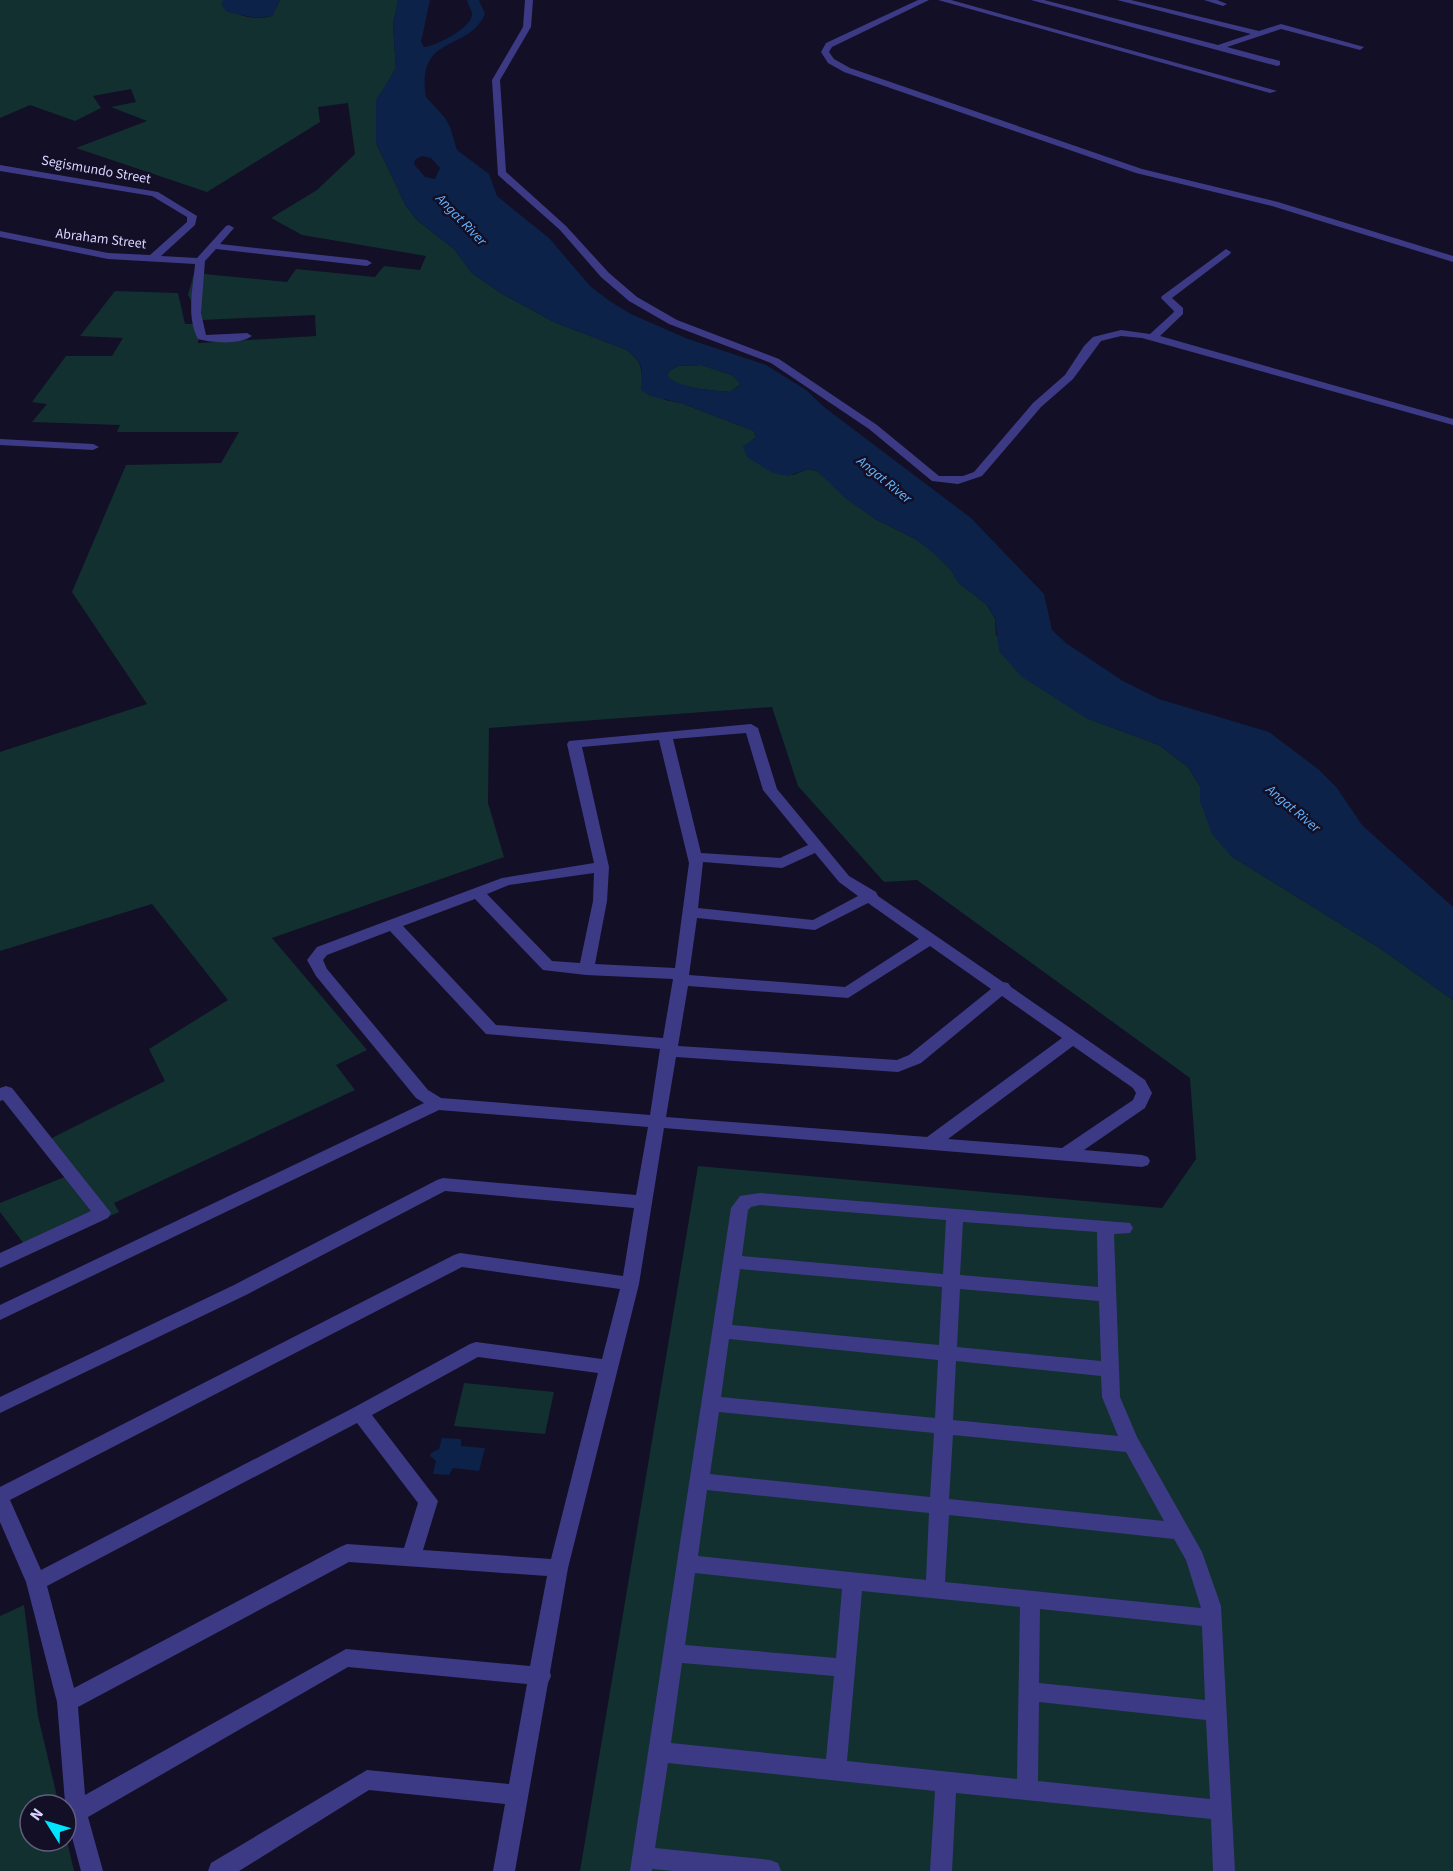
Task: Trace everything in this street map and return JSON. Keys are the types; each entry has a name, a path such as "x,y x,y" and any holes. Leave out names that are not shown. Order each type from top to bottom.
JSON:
{"street":[{"path":"529,0 527,27 496,80 501,173 564,228 605,275 633,299 673,322 775,361 873,427 936,479 949,481 972,478 978,474 1037,405 1069,377 1081,362 1088,348 1097,339 1121,333 1152,338 1453,422"},
{"path":"924,0 829,45 825,52 831,61 847,70 1095,157 1148,173 1296,210 1453,259"},
{"path":"942,0 1273,91"},
{"path":"1035,0 1277,63"},
{"path":"1121,0 1263,34"},
{"path":"1208,0 1222,4"},
{"path":"1220,47 1263,34 1277,27 1287,27 1360,47"},
{"name":"Segismundo Street","path":"0,168 154,194 192,216 192,223 152,259"},
{"path":"229,228 200,261 197,325 202,337 247,336"},
{"name":"Abraham Street","path":"0,234 108,256 200,261"},
{"path":"213,246 367,263"},
{"path":"1152,338 1178,314 1179,310 1166,298 1226,252"},
{"path":"0,442 93,447"},
{"path":"586,970 600,901 602,867 574,744 751,728 770,790 844,879 871,895 1139,1084 1144,1093 1138,1104 1066,1155"},
{"path":"504,1871 541,1676 558,1568 607,1367 630,1284 680,977 694,857 665,736"},
{"path":"694,857 782,863 816,847"},
{"path":"602,867 507,881 322,951 315,960 321,972 422,1094 437,1104 1142,1161"},
{"path":"477,892 548,966 586,970 848,993 931,938"},
{"path":"689,912 815,925 871,895"},
{"path":"392,924 492,1030 668,1048 898,1066 915,1059 1003,987"},
{"path":"931,1143 1073,1038"},
{"path":"0,1095 6,1092 102,1213 0,1261"},
{"path":"0,1313 437,1104"},
{"path":"0,1405 240,1290 443,1184 644,1202"},
{"path":"770,1871 642,1864 740,1208 746,1201 753,1199 1115,1227 1107,1295 1111,1397 1131,1445 1202,1575 1212,1618 1224,1871"},
{"path":"935,1589 955,1214"},
{"path":"74,1793 67,1702 36,1582 0,1498 460,1260 630,1284"},
{"path":"732,1262 1107,1295"},
{"path":"722,1331 1109,1369"},
{"path":"36,1582 360,1413 476,1349 607,1367"},
{"path":"711,1404 1131,1445"},
{"path":"360,1413 428,1501 410,1559"},
{"path":"699,1481 1180,1531"},
{"path":"67,1702 347,1553 558,1568"},
{"path":"687,1564 1212,1618"},
{"path":"836,1769 853,1581"},
{"path":"1027,1790 1030,1599"},
{"path":"674,1653 844,1668"},
{"path":"78,1811 346,1658 541,1676"},
{"path":"1028,1691 1216,1711"},
{"path":"659,1752 1221,1810"},
{"path":"219,1871 367,1780 519,1795"},
{"path":"941,1871 946,1781"},
{"path":"78,1819 92,1871"}],"green space":[{"path":"0,0 224,0 222,4 233,12 258,18 272,16 280,0 398,0 393,25 396,68 388,82 376,143 406,206 417,220 454,249 472,273 499,292 554,322 627,350 639,363 642,381 665,400 681,403 754,431 756,438 752,440 793,475 808,469 817,471 875,519 917,540 950,569 959,583 986,604 995,618 996,635 1086,718 1159,745 1188,767 1200,786 1200,801 1231,856 1381,949 1453,1000 1453,1871 580,1871 698,1166 1162,1208 1196,1159 1190,1078 917,880 884,882 798,786 772,707 489,728 488,803 504,857 272,938 367,1050 336,1065 355,1090 114,1203 119,1212 30,1252 0,1212 0,1203 72,1174 50,1139 165,1081 149,1049 228,1000 152,904 0,951 0,752 147,704 72,592 126,465 221,463 239,432 117,432 120,425 32,422 47,404 32,402 66,356 112,356 123,338 80,336 115,291 178,293 185,324 201,324 198,343 316,336 315,315 202,320 188,295 194,273 287,282 296,269 375,277 384,266 420,270 426,256 302,235 271,218 317,190 355,154 348,103 318,107 320,122 207,192 76,148 147,121 111,107 136,102 131,89 93,96 101,108 75,121 30,105 0,118"},
{"path":"701,365 732,375 741,384 730,392 724,392 681,385 668,378 669,371 678,366"},
{"path":"464,1383 554,1392 545,1434 454,1426"},
{"path":"24,1605 38,1716 56,1793 18,1793 18,1853 70,1853 74,1871 0,1871 0,1616"}],"water":[{"path":"224,0 280,0 272,16 256,18 227,12 221,4"},
{"name":"Angat River","path":"398,0 430,0 421,42 424,47 429,46 461,30 471,18 472,13 467,0 479,0 485,14 477,26 445,46 429,63 425,77 426,97 446,120 457,150 489,174 497,196 549,238 591,287 631,314 688,339 766,365 806,390 824,407 971,518 1044,594 1052,630 1066,643 1123,681 1159,699 1269,732 1318,769 1337,788 1362,825 1453,907 1453,1000 1381,949 1231,856 1212,834 1200,801 1200,786 1188,767 1159,745 1086,718 1022,677 999,651 995,617 986,604 959,583 950,569 917,540 875,519 845,498 817,471 808,469 788,476 773,473 747,457 743,446 756,438 754,431 681,403 650,396 641,390 641,367 637,359 627,350 554,322 499,292 472,273 454,249 417,220 406,206 376,143 376,100 396,68 393,25","holes":["422,156 431,158 440,168 435,179 425,177 414,164 415,160","701,365 732,375 741,384 730,392 716,391 687,386 668,376 669,371 678,366"]},
{"path":"442,1438 461,1439 461,1446 485,1448 479,1471 453,1468 449,1475 433,1474 436,1461 430,1456 439,1449"}]}
